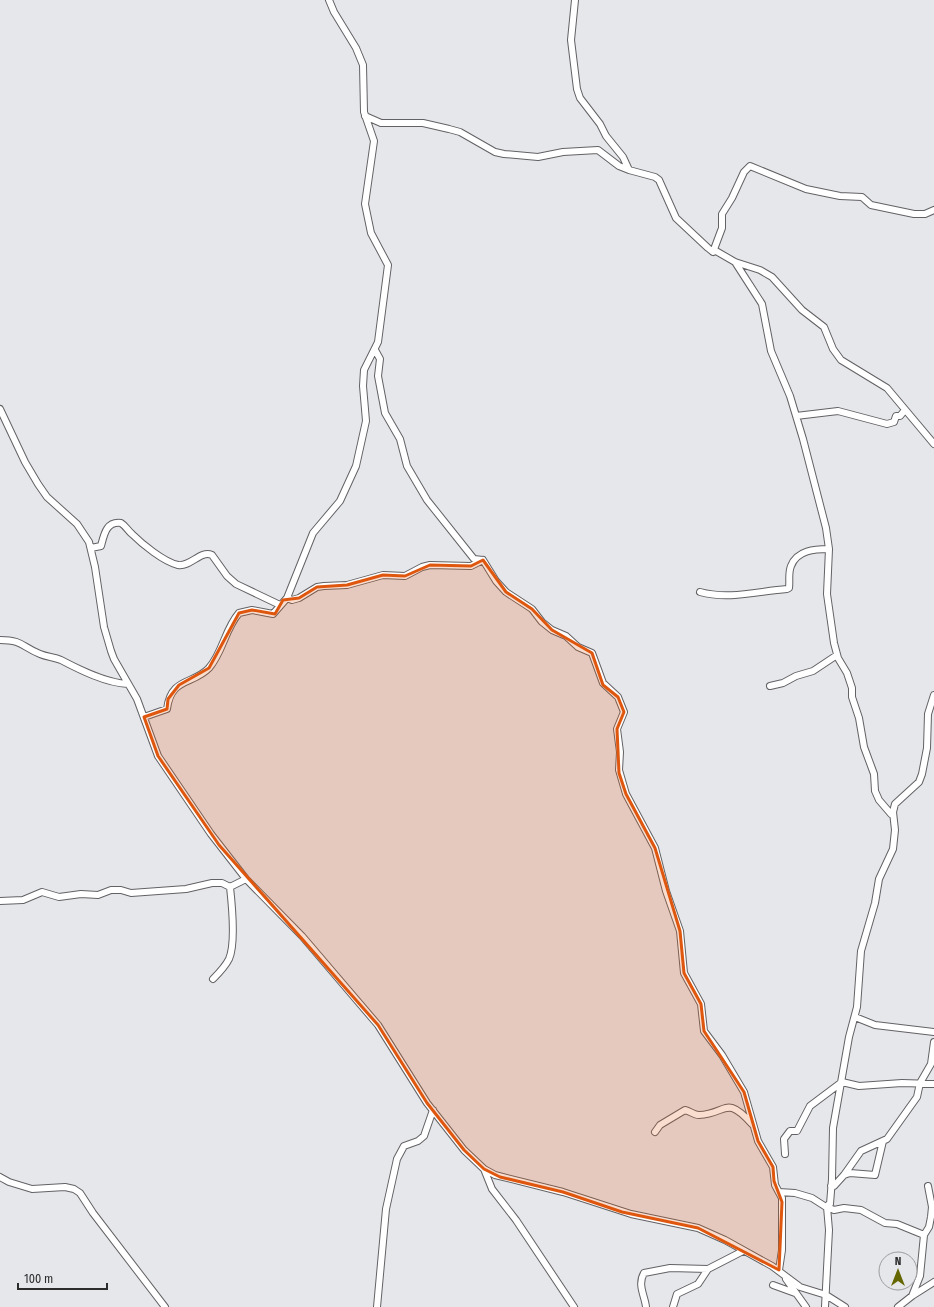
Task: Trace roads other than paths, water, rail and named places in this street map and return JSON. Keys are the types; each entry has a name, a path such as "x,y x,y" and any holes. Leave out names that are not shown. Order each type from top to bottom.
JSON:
{"street":[{"path":"144,717 167,709 168,699 179,685 209,668 239,613 252,610 273,614 287,598 313,533 340,501 356,466 366,421 363,386 364,370 375,350 385,296 388,265 371,233 365,204 374,142 365,116 363,65 356,48 334,12 329,0"},
{"path":"575,0 571,40 577,89 580,98 600,124 606,136 623,157 629,170"},
{"path":"365,116 381,123 423,123 460,132 488,149 504,154 538,157 563,152 598,150 619,166 655,177 659,180 664,195 680,222 713,252 716,251 735,262 760,270 772,277 802,310 824,327 841,360 864,375 882,384 934,444"},
{"path":"713,252 722,228 722,214 732,198 744,172 750,166 806,188 840,196 862,198 871,205 914,214 925,214 934,210"},
{"path":"735,262 762,304 771,351 796,416 821,506 829,549 827,594 837,655 852,688 852,697 859,718 864,747 874,774 875,791 879,800 888,811 891,814 893,812"},
{"path":"375,350 380,359 378,376 385,413 400,439 407,466 427,500 448,527 474,559 483,560"},
{"path":"0,409 24,462 36,481 47,497 77,524 86,537 91,548 108,642 114,659 137,699 158,756 211,834 246,879 302,936 378,1025 433,1110 464,1150 484,1169 495,1175 563,1192 622,1212 698,1228 726,1240 779,1270 800,1287 826,1295 845,1307"},
{"path":"796,416 838,411 887,424 894,422 896,416 900,416 905,410"},
{"path":"91,548 101,546 105,529 114,523 121,523 147,547 173,563 188,564 202,555 212,555 227,576 236,584 280,605"},
{"path":"700,592 715,595 758,594 787,589 789,588 791,565 794,561 809,550 829,549"},
{"path":"287,598 292,600 324,586 347,585 383,575 405,576 422,567 430,565 471,566 483,560"},
{"path":"483,560 496,581 506,592 532,609 542,622 552,630 566,636 578,647 592,653 603,683 616,695 620,701 624,712 617,729 620,752 619,773 626,794 655,848 666,891 680,931 684,973 700,1004 704,1031 722,1055 742,1087 762,1150 773,1167 774,1181 782,1202 783,1219 782,1250 779,1270"},
{"path":"0,640 17,641 40,654 61,660 84,672 114,682 128,684"},
{"path":"770,686 783,683 796,676 813,671 837,655"},
{"path":"825,1307 829,1230 828,1205 833,1128 849,1037 855,1017 863,944 875,903 879,879 889,860 895,840 893,812 898,800 919,782 922,774 927,748 928,714 934,695"},
{"path":"230,887 246,879"},
{"path":"0,901 23,900 42,892 60,897 81,894 98,895 111,890 131,893 186,889 212,883 222,883 230,887"},
{"path":"213,979 228,960 231,951 232,910 230,887"},
{"path":"855,1017 875,1024 934,1032"},
{"path":"830,1186 834,1186 844,1175 861,1151 887,1139 917,1097 920,1083 931,1064 934,1042"},
{"path":"842,1082 859,1086 920,1083 934,1084"},
{"path":"785,1154 784,1139 790,1131 797,1131 810,1106 842,1082"},
{"path":"655,1132 660,1125 685,1110 698,1115 728,1107 738,1110 754,1126"},
{"path":"377,1307 385,1217 397,1159 404,1146 418,1141 424,1136 433,1110"},
{"path":"844,1175 850,1173 875,1175 883,1141"},
{"path":"484,1169 492,1189 516,1220 574,1307"},
{"path":"0,1177 9,1182 32,1189 64,1187 74,1189 80,1193 93,1213 165,1307"},
{"path":"912,1296 920,1276 924,1235 929,1227 932,1207 928,1186"},
{"path":"779,1192 806,1196 826,1207 828,1205 834,1210 844,1208 861,1210 885,1224 896,1224 924,1235"},
{"path":"646,1307 642,1294 642,1277 644,1273 670,1268 708,1269 743,1251"},
{"path":"673,1307 677,1294 698,1284 708,1269"},
{"path":"785,1276 795,1293 806,1307"},
{"path":"898,1307 934,1282"},
{"path":"773,1285 795,1293"}]}
